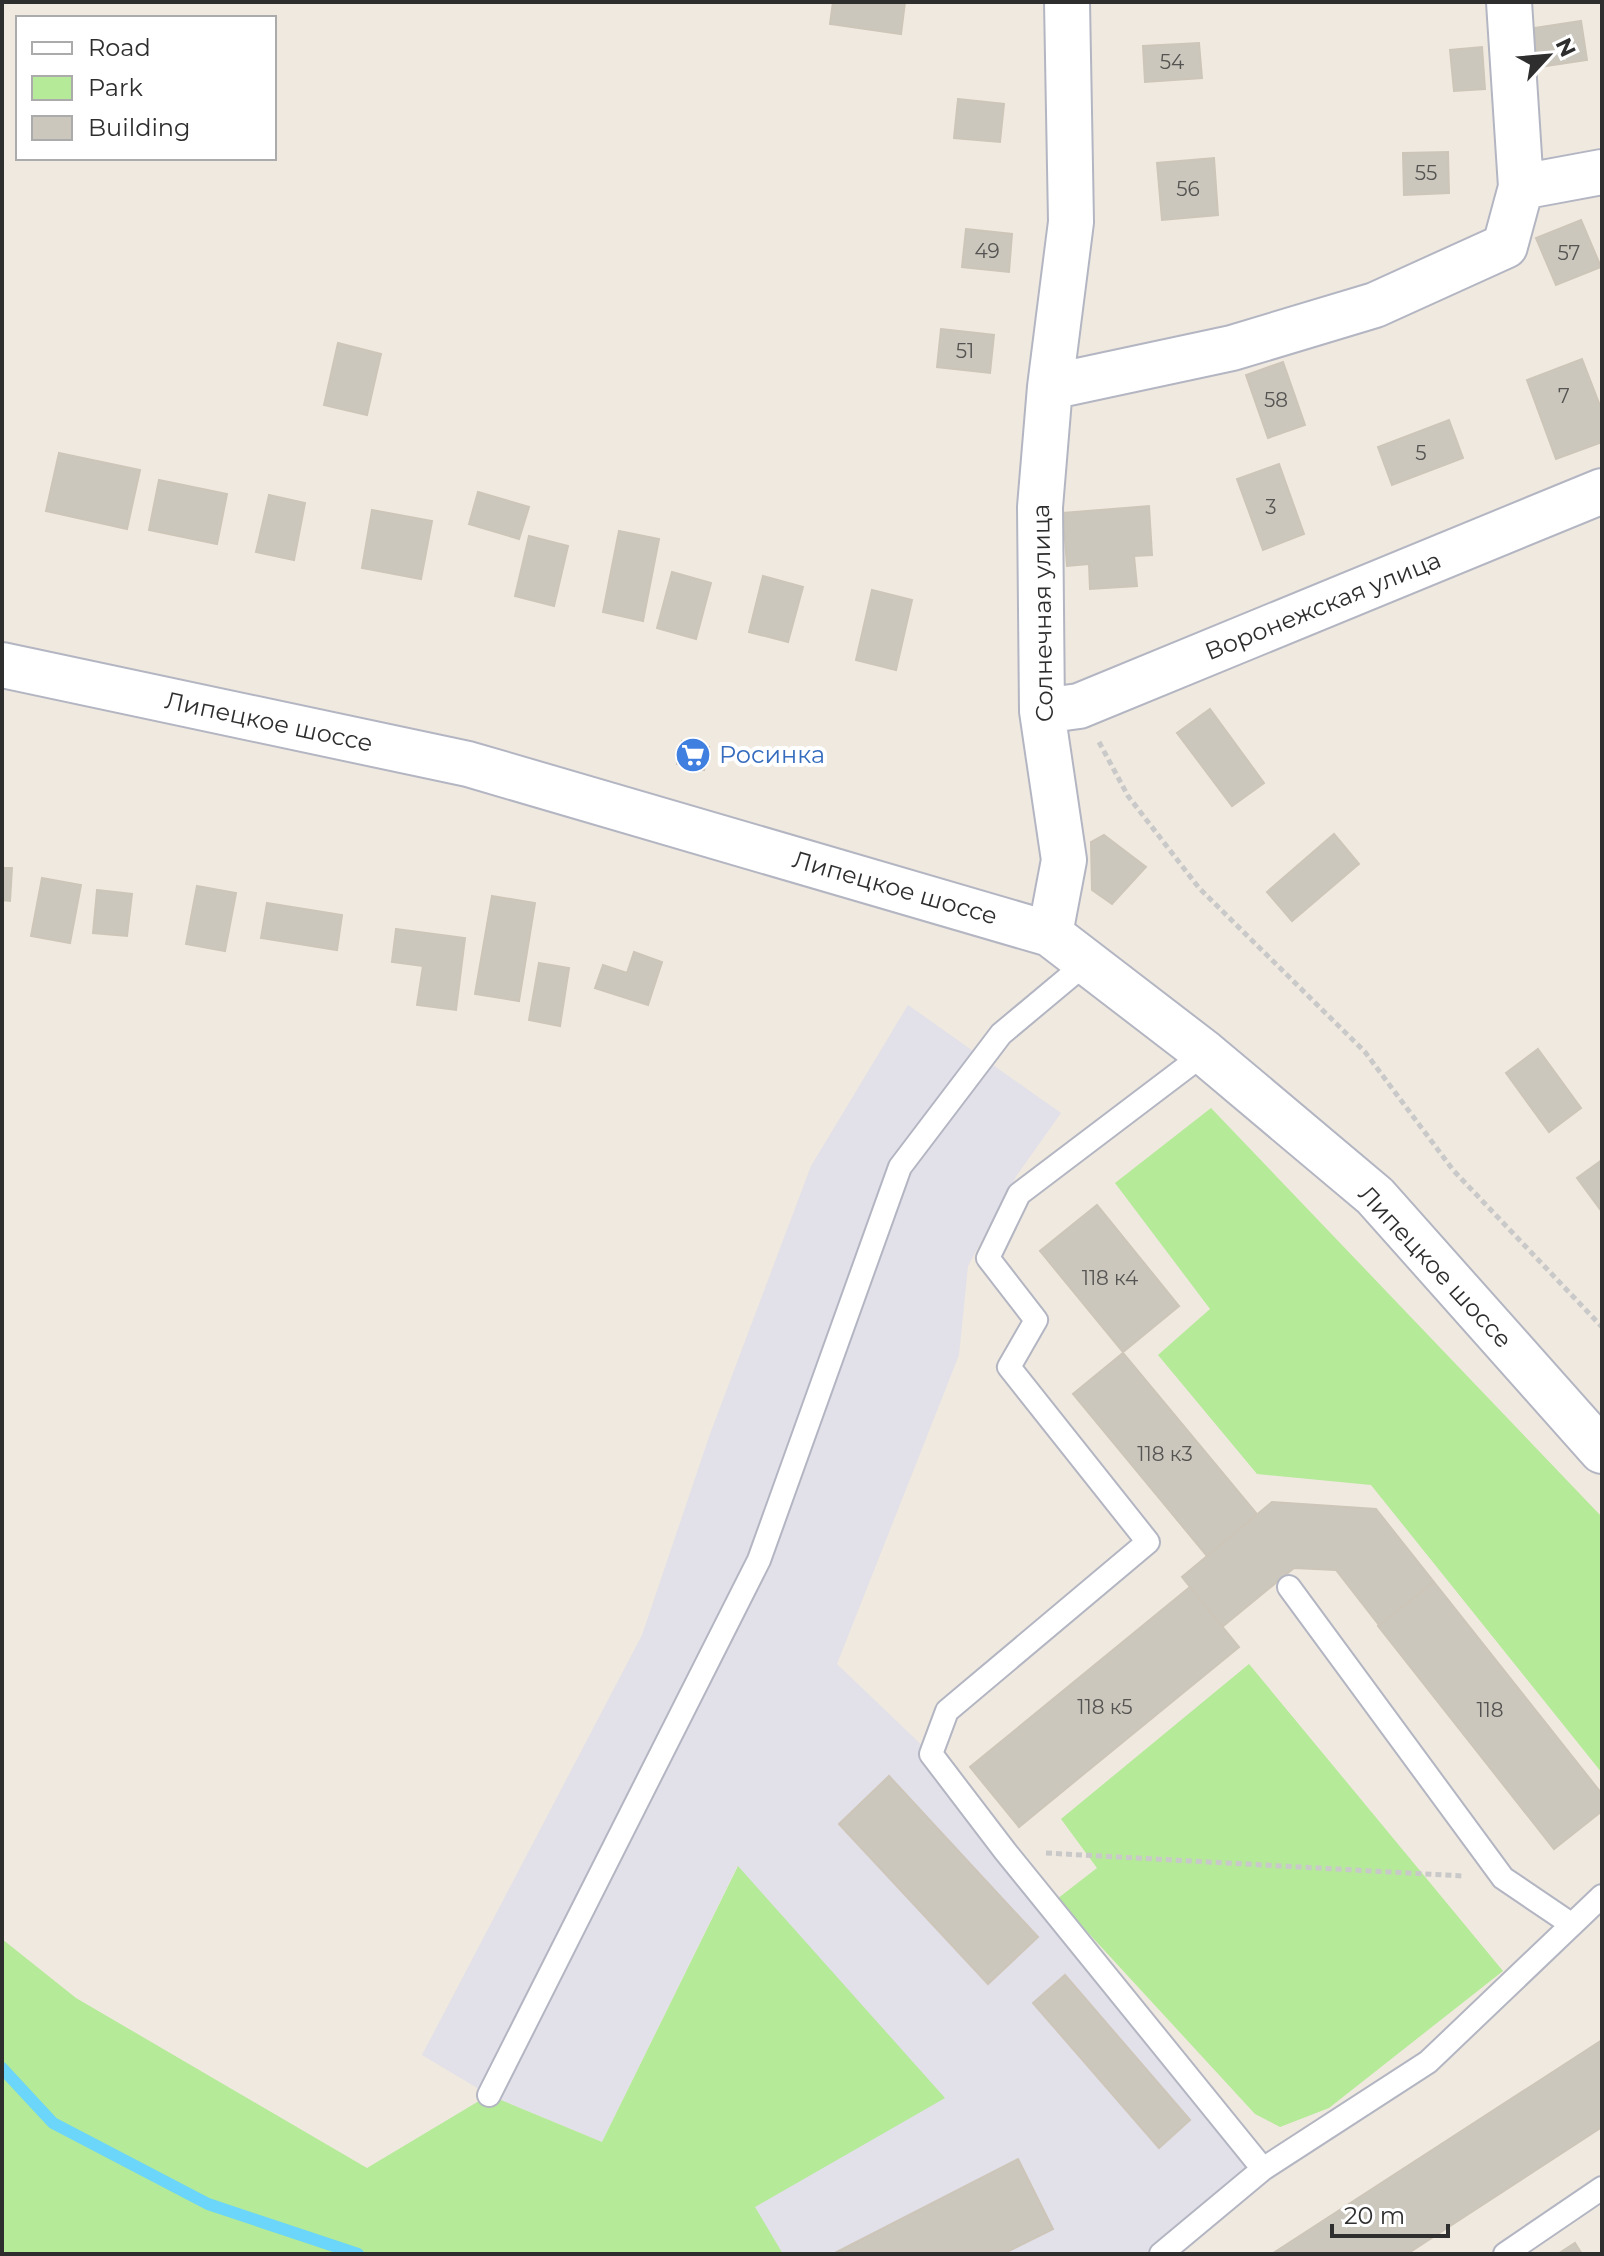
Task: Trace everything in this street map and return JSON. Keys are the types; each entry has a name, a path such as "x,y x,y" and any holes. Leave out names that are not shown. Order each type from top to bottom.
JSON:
{"street":[{"name":"Солнечная улица","path":"1050,934 1064,860 1060,709 1040,507 1050,387 1071,222 1067,2"},
{"path":"1050,387 1232,348 1375,305 1505,246 1521,187 1509,2"},
{"path":"1521,187 1602,172"},
{"name":"Воронежская улица","path":"1060,709 1602,491"},
{"name":"Липецкое шоссе","path":"2,665 468,764 1050,934 1205,1053 1375,1196 1602,1451"}],"lane":[{"path":"489,2095 759,1560 900,1167 1001,1034 1086,963"},
{"path":"1205,1053 1019,1194 988,1258 1036,1320 1009,1367 1148,1542 947,1711 931,1754 1005,1851 1263,2169"},
{"path":"1289,1587 1503,1878 1571,1924"},
{"path":"1161,2254 1263,2169 1428,2062 1602,1896"},
{"path":"1505,2254 1600,2194"}],"path":[{"path":"1060,709 1199,888 1365,1052 1453,1170 1602,1327"},
{"path":"1005,1851 1503,1878"}],"shaded area":[{"path":"908,1005 1061,1113 1017,1175 968,1266 959,1355 837,1664 931,1754 1263,2169 1161,2254 1003,2254 1053,2229 1018,2159 833,2254 783,2254 755,2208 737,1867 602,2142 489,2095 422,2055 642,1635 710,1434 811,1166","holes":["890,1777 1038,1937 988,1984 839,1824","1065,1976 1190,2120 1159,2147"]}],"green space":[{"path":"1211,1108 1602,1517 1602,1773 1371,1485 1257,1474 1158,1355 1210,1309 1115,1183"},
{"path":"1249,1664 1503,1971 1329,2108 1280,2127 1255,2114 1057,1899 1097,1868 1061,1819"},
{"path":"738,1866 945,2098 755,2207 783,2254 2,2254 2,1939 76,1998 367,2168 489,2095 602,2142"}],"building":[{"path":"833,2 905,2 901,34 830,24"},
{"path":"1581,21 1587,60 1539,67 1534,28"},
{"path":"1199,43 1202,78 1145,82 1143,46"},
{"path":"1482,47 1485,89 1454,91 1450,50"},
{"path":"958,99 1004,104 1000,142 954,138"},
{"path":"1448,152 1449,193 1404,195 1403,153"},
{"path":"1214,158 1218,215 1162,220 1157,163"},
{"path":"1581,220 1601,267 1556,285 1536,238"},
{"path":"966,229 1012,234 1009,272 962,267"},
{"path":"941,329 994,335 990,373 937,367"},
{"path":"338,343 381,354 367,415 324,405"},
{"path":"1582,359 1602,411 1602,442 1556,459 1527,380"},
{"path":"1283,362 1305,425 1268,438 1246,375"},
{"path":"1449,420 1463,458 1392,485 1378,447"},
{"path":"59,453 140,470 127,529 46,511"},
{"path":"1279,464 1304,534 1263,550 1237,479"},
{"path":"159,480 227,494 217,544 149,530"},
{"path":"478,492 529,507 519,539 469,524"},
{"path":"269,495 305,503 294,560 256,552"},
{"path":"1149,506 1152,555 1134,556 1137,586 1090,589 1089,564 1067,566 1063,513"},
{"path":"372,510 432,521 421,579 362,568"},
{"path":"619,531 659,539 643,621 603,612"},
{"path":"529,536 568,546 554,606 515,596"},
{"path":"672,572 711,583 696,639 657,628"},
{"path":"763,576 803,587 788,642 749,632"},
{"path":"872,590 912,600 896,670 856,660"},
{"path":"1210,709 1264,783 1232,806 1177,733"},
{"name":"Росинка","path":"682,741 709,747 704,770 677,764"},
{"path":"1334,834 1359,864 1292,921 1267,892"},
{"path":"1104,835 1146,867 1112,904 1092,890 1091,842"},
{"path":"2,868 12,868 10,901 2,900"},
{"path":"42,878 81,885 70,943 31,936"},
{"path":"197,886 236,893 225,951 186,944"},
{"path":"97,890 132,894 127,936 93,933"},
{"path":"492,896 535,903 519,1001 475,994"},
{"path":"267,903 342,915 337,950 261,938"},
{"path":"396,929 465,938 456,1010 417,1005 423,966 392,962"},
{"path":"634,952 662,962 648,1005 595,988 603,965 627,973"},
{"path":"539,963 569,968 560,1026 529,1020"},
{"path":"1538,1049 1581,1108 1549,1132 1506,1073"},
{"path":"1602,1160 1602,1212 1577,1178"},
{"path":"1097,1205 1179,1306 1123,1352 1040,1251"},
{"path":"1123,1353 1257,1514 1207,1556 1073,1394"},
{"path":"1272,1502 1376,1509 1434,1582 1379,1625 1336,1570 1294,1568 1222,1627 1182,1577"},
{"path":"1434,1582 1602,1794 1602,1811 1554,1849 1378,1626"},
{"path":"1190,1587 1239,1647 1019,1827 970,1767"},
{"path":"889,1776 1038,1937 988,1984 839,1824"},
{"path":"1065,1975 1190,2120 1159,2148 1033,2003"},
{"path":"1602,2040 1602,2127 1407,2254 1272,2254"},
{"path":"1018,2159 1053,2229 1003,2254 833,2254"},
{"path":"1575,2243 1582,2254 1558,2254"}],"waterway":[{"path":"2,2068 53,2123 208,2204 358,2254"}],"place":[{"name":"Росинка","path":"693,755"}]}
